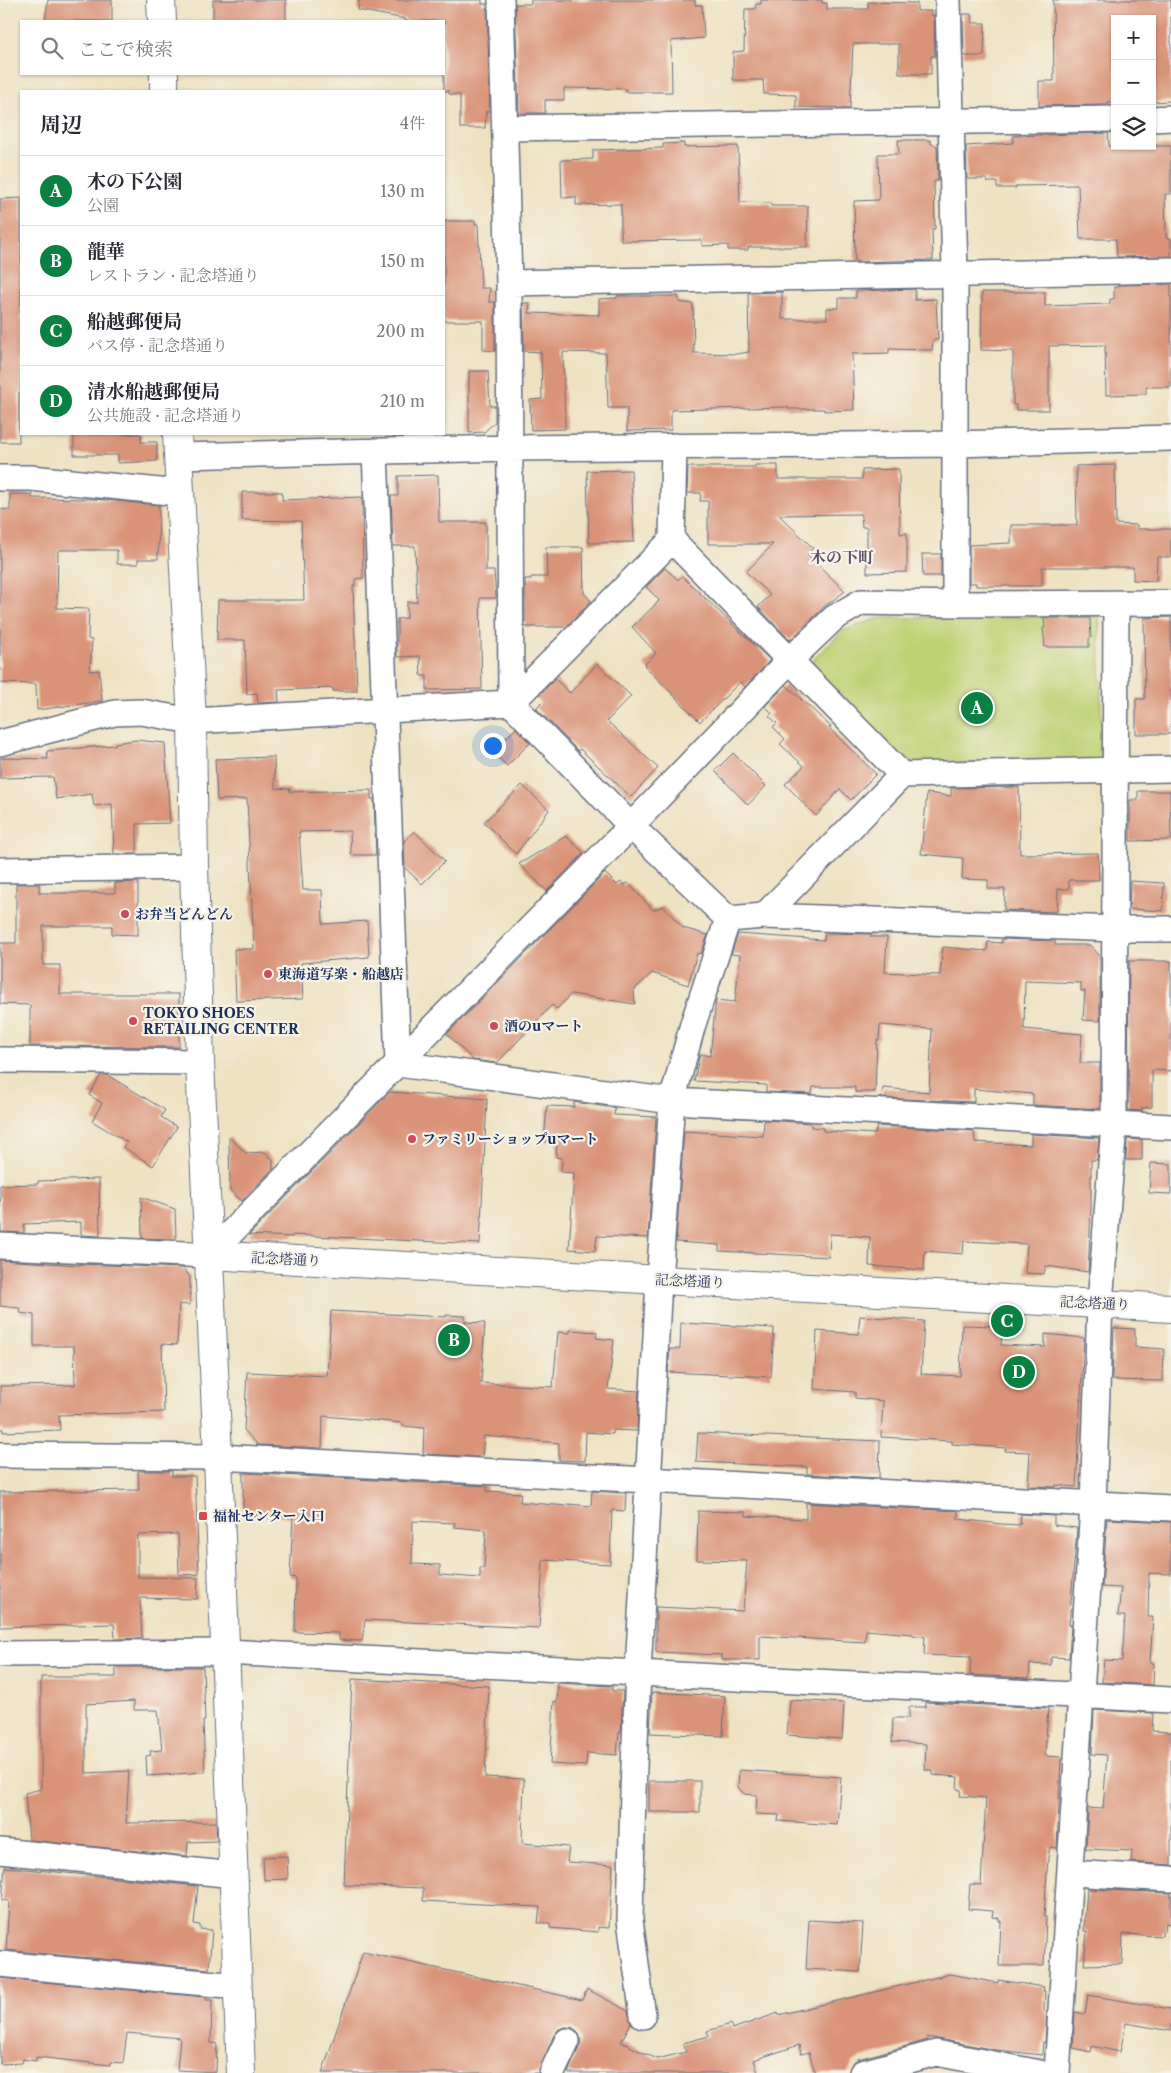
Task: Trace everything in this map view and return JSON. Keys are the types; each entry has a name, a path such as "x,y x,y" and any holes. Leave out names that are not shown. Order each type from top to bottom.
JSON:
{"street":[{"path":"161,0 162,20"},
{"path":"501,0 509,283 511,703 631,826 728,919 764,916 1116,929 1171,929"},
{"path":"948,0 954,273 955,604"},
{"path":"164,75 164,90"},
{"path":"1156,119 1171,118"},
{"path":"505,128 1111,119"},
{"path":"509,283 1171,270"},
{"path":"242,2073 218,1457 200,1062 192,721 178,445 375,451 955,444 1171,438"},
{"path":"0,744 115,713 141,712 192,721 511,703 672,540 674,446"},
{"path":"375,451 398,1064"},
{"path":"0,478 31,478 179,493"},
{"path":"672,540 902,775"},
{"path":"0,1246 209,1255 631,826 789,661 834,618 861,602 955,604 1171,603"},
{"path":"1057,2073 1093,1505 1100,1303 1114,1125 1116,604"},
{"path":"764,916 902,775 1171,769"},
{"path":"0,870 194,867"},
{"path":"644,2016 630,1920 638,1672 650,1481 659,1280 672,1101 693,1024 728,919"},
{"path":"0,1060 200,1062"},
{"path":"398,1064 672,1101 1171,1127"},
{"name":"記念塔通り","path":"209,1255 1171,1308"},
{"path":"0,1455 218,1457 1171,1508"},
{"path":"0,1654 225,1652 1171,1700"},
{"path":"0,1850 234,1875"},
{"path":"1071,1873 1171,1879"},
{"path":"0,1964 238,1986"},
{"path":"552,2073 567,2041"},
{"path":"862,2073 936,2053 1040,2073"}],"green space":[{"path":"1099,616 1102,763 920,764 905,762 810,663 843,631 879,618"}],"building":[{"path":"48,0 112,0 112,20 45,20"},
{"path":"213,0 286,0 286,20 213,20"},
{"path":"359,0 482,0 482,4 487,4 490,111 486,111 485,128 460,128 460,95 449,94 449,91 444,90 445,20 405,20 358,10"},
{"path":"531,0 695,0 695,5 702,5 704,38 671,41 672,92 626,92 626,89 564,88 564,100 545,100 545,113 520,113 515,4 531,4"},
{"path":"761,0 822,0 822,3 827,3 827,9 868,9 868,2 917,3 917,11 931,11 931,15 934,15 935,56 931,56 931,74 899,74 899,44 853,44 850,108 796,107 796,95 764,94 763,80 733,80 733,52 744,51 745,9 755,9 756,4 761,4"},
{"path":"1053,0 1171,0 1171,101 1156,102 1156,15 1111,15 1111,102 1108,102 1108,105 1039,106 1039,81 1054,81"},
{"path":"963,14 971,14 972,23 985,23 984,56 964,56"},
{"path":"1108,133 1111,150 1156,150 1156,146 1171,146 1171,194 1165,194 1166,238 1171,238 1171,256 1117,257 1116,239 1080,239 1078,185 997,188 997,182 987,182 987,179 967,179 966,146 1013,143 1013,136"},
{"path":"898,140 930,140 931,144 937,146 938,181 934,181 935,229 932,229 933,260 855,262 854,201 879,200 878,154 899,154"},
{"path":"684,143 684,147 738,146 740,202 771,203 771,206 808,206 807,247 748,247 748,250 728,250 728,245 702,246 702,240 621,241 621,204 576,205 576,197 562,198 561,160 593,159 593,150 663,148 663,144"},
{"path":"20,198 19,442 0,442 0,199"},
{"path":"445,221 475,221 475,224 478,224 481,288 490,288 489,302 495,302 495,351 483,350 483,321 445,321"},
{"path":"1171,284 1171,387 1146,387 1146,394 1106,395 1105,345 1049,346 1049,410 1016,410 1016,405 1013,405 1013,351 981,350 982,292 1045,292 1045,306 1110,304 1110,299 1114,299 1114,287 1118,287 1118,285"},
{"path":"915,289 915,300 936,299 938,340 933,340 932,350 889,349 889,353 852,354 854,410 824,411 824,409 788,409 788,407 671,410 671,430 627,431 627,408 608,408 606,353 563,352 565,429 531,430 530,400 542,399 541,352 524,351 523,303 530,303 529,313 599,315 599,299 617,298 617,296 678,296 679,302 693,304 694,353 737,354 749,352 748,293 782,292 782,319 827,319 827,308 839,308 839,298 856,298 856,291"},
{"path":"469,371 488,371 490,406 495,406 495,422 484,432 469,433"},
{"path":"74,435 141,435 141,442 157,442 157,461 118,463 118,455 74,455"},
{"path":"755,465 778,465 778,479 862,479 862,470 899,469 900,534 907,533 907,572 867,573 867,527 862,527 861,514 779,515 813,548 807,554 845,591 824,607 790,640 758,607 770,595 746,572 773,544 708,544 708,501 700,501 701,493 687,493 688,467 755,467"},
{"path":"1115,465 1116,524 1137,525 1137,529 1171,529 1171,557 1157,557 1156,581 1133,580 1133,567 1042,567 1042,586 976,586 976,583 969,583 969,545 1011,543 1011,525 1077,525 1076,466"},
{"path":"631,470 634,542 589,543 587,471"},
{"path":"438,475 439,522 486,522 486,571 494,571 496,598 480,598 482,689 427,690 427,676 421,676 420,656 397,657 397,619 407,618 407,602 417,602 415,546 393,546 391,496 398,496 398,476"},
{"path":"242,492 282,492 282,500 362,497 363,578 355,579 355,586 353,586 357,691 333,691 333,688 278,690 279,702 258,703 257,693 247,694 245,640 217,640 218,600 304,600 301,521 242,520"},
{"path":"10,494 32,494 32,498 93,499 159,505 158,559 138,559 138,564 117,564 117,550 58,550 57,608 89,609 88,639 92,640 90,671 99,670 102,701 37,710 36,684 0,683 0,509 10,510"},
{"path":"546,547 583,547 584,593 591,601 566,627 525,627 525,579 547,577"},
{"path":"922,554 941,554 941,576 923,576"},
{"path":"665,568 678,580 682,576 770,660 745,687 740,682 700,722 644,665 656,653 632,627 658,602 659,600 646,587"},
{"path":"1171,617 1171,734 1136,734 1136,699 1145,699 1144,618"},
{"path":"1044,618 1090,618 1091,638 1089,639 1089,647 1045,647"},
{"path":"597,664 631,696 607,721 658,768 631,797 580,749 578,751 536,708 541,703 536,698 555,679 570,693"},
{"path":"786,685 831,727 829,728 876,774 851,800 840,789 816,816 785,784 804,766 780,744 785,739 773,727 777,723 769,716 772,713 765,706"},
{"path":"516,728 530,743 507,766 492,752"},
{"path":"136,740 165,743 170,823 137,824 137,854 114,854 112,804 94,806 92,794 56,799 53,777 0,778 0,758 48,759 47,751 115,745 115,743"},
{"path":"733,753 766,786 748,805 715,771"},
{"path":"274,757 275,788 290,789 290,792 371,790 371,799 374,799 376,855 351,855 350,831 299,832 303,890 322,890 323,924 367,921 369,957 301,963 303,999 236,1001 234,949 254,949 247,799 217,800 215,759"},
{"path":"522,785 549,810 516,854 484,822"},
{"path":"1019,787 1020,854 1098,853 1099,880 1069,880 1069,889 1058,889 1057,912 1004,910 1005,889 988,889 988,880 962,879 963,858 921,854 927,793 951,796 951,788"},
{"path":"1138,791 1170,791 1171,840 1130,841 1130,800 1138,800"},
{"path":"414,831 445,861 422,884 405,868 404,841"},
{"path":"566,836 584,853 547,891 519,864"},
{"path":"605,873 617,885 621,882 624,885 628,883 653,910 663,906 683,928 708,935 701,954 697,953 688,985 652,973 634,990 635,1004 571,994 557,1009 552,1005 497,1063 473,1060 447,1034"},
{"path":"1130,881 1164,883 1163,911 1129,909"},
{"path":"138,882 138,935 112,934 112,926 43,926 43,965 60,965 60,994 179,994 179,1047 30,1046 30,1005 0,1004 0,943 16,943 16,884 39,884 39,893 115,893 115,883"},
{"path":"825,933 871,934 871,937 887,937 885,972 940,975 943,947 987,951 988,942 1002,943 1002,939 1055,941 1055,945 1090,945 1100,956 1100,1021 1083,1020 1085,991 1081,991 1081,983 1025,981 1024,1029 1082,1034 1080,1063 1100,1063 1100,1109 1033,1105 1033,1094 974,1089 974,1102 881,1098 883,1088 929,1092 932,1029 880,1025 879,1040 877,1040 875,1092 855,1092 855,1087 813,1087 812,1094 766,1092 766,1085 694,1081 700,1054 710,1056 716,1000 735,1002 740,955 731,954 738,934 824,940"},
{"path":"1129,961 1171,961 1171,1071 1152,1070 1152,1107 1142,1108 1142,1111 1128,1110"},
{"path":"101,1075 107,1075 165,1110 161,1117 177,1127 153,1166 123,1147 127,1142 92,1121 102,1103 89,1095"},
{"name":"ファミリーショップuマート","path":"390,1092 487,1099 480,1244 293,1235 292,1237 249,1235"},
{"path":"574,1102 615,1108 614,1115 656,1117 648,1238 597,1236 595,1251 569,1249 574,1173 561,1172 562,1158 556,1157 557,1142 544,1141 547,1106 574,1107"},
{"path":"764,1120 811,1123 811,1127 823,1128 823,1131 875,1134 877,1126 974,1131 975,1142 1031,1145 1031,1134 1099,1138 1097,1160 1091,1160 1088,1272 1046,1266 1044,1274 1025,1273 1027,1244 964,1241 963,1254 925,1251 924,1270 869,1266 870,1237 830,1234 829,1257 719,1251 719,1245 676,1242 684,1131 763,1136"},
{"path":"229,1137 246,1153 265,1152 273,1160 273,1169 242,1201 230,1190"},
{"path":"1127,1139 1142,1140 1142,1160 1126,1160"},
{"path":"1151,1163 1171,1164 1171,1194 1149,1193"},
{"path":"99,1179 100,1236 81,1235 81,1222 24,1224 24,1233 1,1232 0,1185 38,1184 38,1181"},
{"path":"141,1197 175,1209 176,1239 142,1238"},
{"path":"0,1260 80,1265 183,1268 190,1277 190,1305 179,1304 177,1345 162,1344 164,1412 59,1415 60,1430 3,1432 3,1429 0,1429 0,1386 75,1385 74,1346 34,1346 34,1315 20,1313 21,1309 19,1308 0,1306"},
{"path":"331,1311 446,1317 446,1315 465,1316 465,1322 485,1323 481,1383 553,1387 558,1332 570,1333 570,1330 597,1332 596,1338 614,1340 608,1389 639,1391 637,1431 613,1430 613,1434 586,1432 585,1461 559,1460 559,1443 484,1436 482,1457 423,1454 424,1428 403,1426 403,1423 323,1416 322,1448 258,1445 244,1430 247,1372 327,1376"},
{"path":"860,1316 924,1321 921,1374 960,1376 962,1325 996,1326 996,1332 1002,1332 1001,1345 1045,1347 1045,1334 1084,1338 1076,1487 1056,1485 1056,1487 1028,1486 1030,1452 1005,1451 1006,1448 952,1444 952,1441 881,1437 883,1401 855,1398 855,1392 814,1389 817,1331 858,1334"},
{"path":"681,1323 774,1328 771,1377 668,1372 670,1349 680,1349"},
{"path":"1114,1328 1135,1329 1135,1347 1164,1349 1163,1381 1112,1380"},
{"path":"698,1433 880,1441 879,1478 807,1474 807,1467 696,1462"},
{"path":"138,1471 172,1471 172,1476 195,1476 199,1574 179,1575 178,1534 138,1535 138,1577 198,1578 197,1599 140,1598 142,1638 115,1639 114,1624 0,1627 0,1492 139,1490"},
{"path":"243,1473 487,1486 487,1491 521,1493 520,1502 567,1506 567,1504 591,1506 592,1491 626,1493 625,1511 612,1510 610,1564 543,1560 539,1628 365,1620 362,1641 339,1640 339,1633 295,1632 296,1578 290,1577 293,1517 243,1516","holes":["413,1521 455,1523 454,1527 486,1530 484,1568 480,1568 480,1578 440,1575 440,1565 412,1564"]},
{"path":"806,1503 958,1511 958,1519 1020,1525 1021,1514 1054,1516 1054,1525 1077,1528 1069,1625 1071,1625 1069,1658 1051,1657 1051,1665 1030,1664 1029,1678 970,1675 971,1657 924,1655 925,1637 913,1634 866,1630 865,1642 760,1636 760,1660 722,1660 722,1655 656,1652 656,1607 743,1611 747,1561 697,1560 698,1511 746,1512 746,1516 806,1519"},
{"path":"1107,1519 1171,1522 1171,1574 1149,1573 1148,1617 1153,1617 1150,1663 1154,1663 1153,1685 1102,1682 1104,1660 1122,1661 1125,1616 1118,1616 1121,1588 1102,1587"},
{"path":"116,1667 203,1667 205,1772 147,1776 146,1756 151,1755 150,1751 162,1750 158,1710 134,1710 134,1701 86,1704 86,1773 129,1771 126,1823 216,1822 217,1841 188,1842 187,1856 29,1840 25,1793 41,1789 41,1677 116,1677"},
{"path":"352,1679 489,1686 485,1777 524,1779 522,1843 569,1847 567,1862 613,1865 609,1928 598,1927 598,1932 550,1928 550,1923 538,1923 540,1907 423,1901 423,1888 344,1885"},
{"path":"558,1683 612,1686 612,1691 623,1691 621,1732 619,1732 617,1755 587,1753 586,1766 550,1764 554,1701 557,1702"},
{"path":"652,1692 725,1696 723,1736 650,1733"},
{"path":"790,1700 844,1703 842,1739 787,1735"},
{"path":"926,1702 1048,1708 1045,1756 1061,1757 1057,1848 1050,1847 1048,1858 1044,1917 1046,1917 1044,1966 999,1966 1001,1921 999,1921 999,1918 992,1917 993,1911 968,1909 970,1884 981,1885 986,1798 960,1796 961,1790 957,1789 958,1777 933,1775 933,1770 925,1770 926,1744 892,1742 893,1718 909,1718 909,1707 926,1707"},
{"path":"1094,1710 1153,1713 1152,1731 1171,1732 1171,1865 1131,1862 1132,1851 1086,1849 1088,1808 1103,1809 1107,1755 1092,1754"},
{"path":"739,1770 841,1777 837,1825 778,1821 779,1815 756,1814 757,1795 744,1794 738,1787"},
{"path":"649,1781 700,1781 700,1812 649,1812"},
{"path":"287,1856 288,1879 264,1880 263,1857"},
{"path":"5,1867 198,1886 194,1924 200,1925 200,1929 212,1930 209,1969 6,1950 9,1901 2,1900"},
{"path":"1087,1889 1171,1893 1171,1924 1166,1923 1162,1936 1123,1934 1122,1964 1084,1965 1087,1931 1084,1931"},
{"path":"809,1920 863,1923 860,1972 806,1969"},
{"path":"363,1952 582,2000 587,1989 628,2011 631,2023 621,2042 657,2059 686,2052 683,2043 709,2036 707,2031 731,2024 732,2029 778,2013 778,2015 950,1974 998,1983 998,1980 1044,1987 1044,2011 1047,2011 1045,2043 1043,2042 1042,2055 996,2050 927,2037 928,2040 858,2059 852,2063 848,2073 815,2073 809,2052 801,2054 799,2045 754,2060 758,2073 568,2073 581,2040 578,2032 573,2028 566,2027 559,2029 554,2035 538,2073 322,2073"},
{"path":"0,1978 206,1997 206,2000 212,2000 211,2043 217,2044 216,2072 177,2070 180,2038 127,2033 123,2063 111,2062 110,2065 36,2057 36,2061 23,2059 22,2063 0,2064"},
{"path":"1088,1995 1171,2009 1171,2031 1126,2023 1120,2052 1092,2046 1091,2052 1073,2048 1075,2012 1085,2014"}],"place":[{"name":"木の下公園","path":"977,708"},
{"name":"お弁当どんどん","path":"125,914"},
{"name":"東海道写楽・船越店","path":"268,974"},
{"name":"TOKYO SHOES RETAILING CENTER","path":"133,1021"},
{"name":"酒のuマート","path":"494,1026"},
{"name":"ファミリーショップuマート","path":"412,1139"},
{"name":"船越郵便局","path":"1007,1321"},
{"name":"龍華","path":"454,1340"},
{"name":"清水船越郵便局","path":"1019,1372"},
{"name":"福祉センター入口","path":"203,1516"}],"district":[{"name":"木の下町","path":"842,557"}]}
